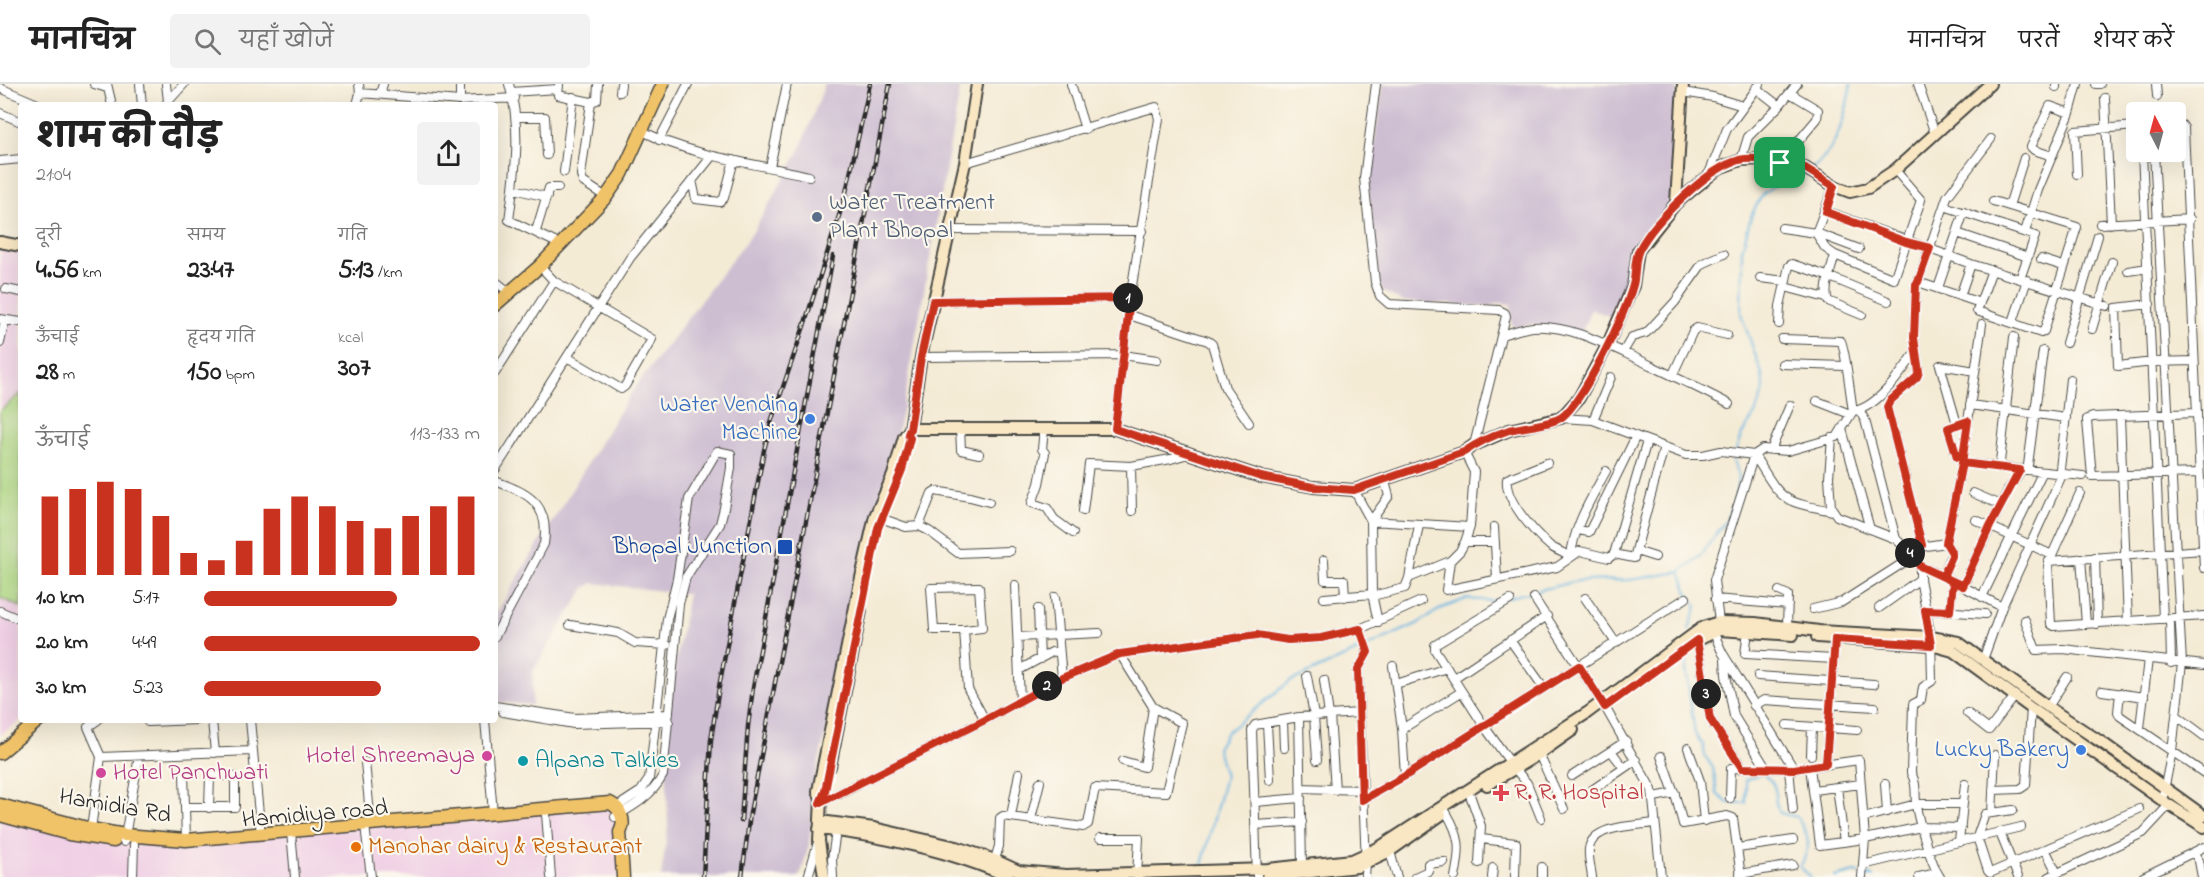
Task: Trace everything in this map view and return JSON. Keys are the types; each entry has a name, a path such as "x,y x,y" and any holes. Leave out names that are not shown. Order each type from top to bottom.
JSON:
{"main road":[{"path":"498,302 561,246 606,196 622,174 663,84"},
{"path":"824,877 820,857 820,800 825,791 854,655 859,604 878,517 902,470 910,438 909,431 921,357 965,163 976,84"},
{"path":"909,431 960,428 1115,429 1261,477 1313,487 1354,490 1464,452 1474,445 1509,430 1561,418 1579,398 1608,344 1633,286 1638,251 1676,203 1719,168 1740,160 1762,159 1805,168 1834,186 1850,192 1868,188 1895,170 1985,86"},
{"path":"1676,203 1683,88"},
{"path":"0,242 18,245"},
{"path":"0,248 18,251"},
{"path":"819,830 874,833 950,855 1029,873 1066,875 1257,873 1302,865 1366,859 1513,766 1539,754 1697,631 1716,626 1787,627 1931,641 1953,651 2015,696 2048,707 2104,744 2166,798 2204,816"},
{"path":"1267,877 1344,869 1390,851 1716,626 1835,639 1958,642 1983,660 2034,704 2204,827"},
{"path":"0,753 35,723"},
{"path":"493,817 610,803 616,812 616,826 620,832 623,877"},
{"name":"Hamidia Rd","path":"0,805 128,840 291,835"},
{"name":"Hamidiya road","path":"0,815 69,834 179,845 493,817 603,809 616,812"},
{"path":"819,830 874,833"},
{"path":"994,864 1009,877"}],"street":[{"path":"94,84 107,86 111,102"},
{"path":"140,84 142,102"},
{"path":"166,84 166,102"},
{"path":"167,102 184,84"},
{"path":"358,102 359,84"},
{"path":"380,94 383,84"},
{"path":"460,84 465,102"},
{"path":"491,102 511,91 559,87 558,95 591,102 597,100 598,84"},
{"path":"659,140 688,84"},
{"path":"770,166 787,84"},
{"path":"1071,84 1085,129"},
{"path":"1376,84 1364,178 1377,289 1380,296 1389,304 1502,310 1506,316 1474,445"},
{"path":"1740,160 1748,137 1797,84"},
{"path":"1918,84 1935,135"},
{"path":"2025,232 2070,113 2078,84"},
{"path":"2156,84 2157,96"},
{"path":"1707,178 1728,129 1758,86 1779,106"},
{"path":"0,88 33,102"},
{"path":"1683,88 1743,106"},
{"path":"511,91 516,117 516,156 509,220 536,231 561,246"},
{"path":"360,93 437,102"},
{"path":"1780,163 1817,119 1818,110 1790,93"},
{"path":"564,172 573,97"},
{"path":"2105,98 2111,224"},
{"path":"591,102 581,175 583,182 606,196"},
{"path":"2052,156 2031,147 2050,106 2070,113"},
{"path":"965,163 1156,107 1159,119 1130,298 1115,429"},
{"path":"0,113 18,121"},
{"path":"516,117 545,117 547,155"},
{"path":"2077,174 2075,131 2126,127"},
{"path":"642,131 659,140 712,156 770,166 809,176"},
{"path":"569,132 586,134"},
{"path":"1922,545 1887,407 1890,401 1918,375 1913,316 1916,284 1947,197 1991,139"},
{"path":"498,465 630,258 712,156"},
{"path":"2009,206 2024,158"},
{"path":"2186,158 2204,568"},
{"path":"0,161 18,159"},
{"path":"692,180 696,200 720,202 724,198 734,160"},
{"path":"2143,162 2161,553 2170,663"},
{"path":"2049,877 2143,833 2166,798 2182,663 2155,162"},
{"path":"1816,233 1825,248 1835,255 1897,280 1906,242 1922,200 1895,170"},
{"path":"1816,233 1826,212 1834,186"},
{"path":"536,231 549,188 558,188"},
{"path":"514,189 547,197"},
{"path":"1992,270 1977,311 2041,333 2044,331 2077,227 1994,201"},
{"path":"1944,206 2035,236 2013,322"},
{"path":"1826,212 1971,264 2103,305"},
{"path":"1938,288 1964,212"},
{"path":"2100,224 2190,219"},
{"path":"1782,228 1816,233 1859,249"},
{"path":"949,230 1142,231"},
{"path":"1957,233 2028,257"},
{"path":"2066,343 2098,236"},
{"path":"1623,352 1632,338 1646,333 1675,302 1702,264 1724,254"},
{"path":"1826,298 1835,255"},
{"path":"2041,260 2063,266"},
{"path":"2092,329 2103,305 2112,262"},
{"path":"1779,324 1780,306 1789,266 1792,264 1888,301"},
{"path":"1960,296 1971,264"},
{"path":"540,266 554,281 652,339 625,386 621,389 567,357"},
{"path":"2128,271 2148,268"},
{"path":"1760,278 1826,298 1863,315"},
{"path":"498,368 554,281"},
{"path":"1918,282 1980,303"},
{"path":"498,283 509,292"},
{"path":"6,289 18,291"},
{"path":"933,301 1130,298"},
{"path":"2150,304 2116,308 2118,366 2194,361"},
{"path":"1129,315 1208,340 1212,344 1226,388 1249,423"},
{"path":"0,344 3,319 18,322"},
{"path":"1943,576 1952,553 1946,543 1963,460 1982,324"},
{"path":"1502,336 1532,327 1548,327 1575,333 1608,344 1673,374 1729,404"},
{"path":"1673,374 1693,331 1697,328 1727,335"},
{"path":"2000,462 2014,337"},
{"path":"1782,339 1841,341 1844,345 1845,366 1854,412"},
{"path":"2028,465 2043,351"},
{"path":"1561,418 1593,420 1686,455 1703,455 1721,451 1752,454 1764,449 1788,450 1837,437 1854,412 1863,409 1887,389 1915,353"},
{"path":"921,357 1123,355 1157,360"},
{"path":"1782,364 1845,366"},
{"path":"1957,424 1940,365 1974,371"},
{"path":"1593,420 1611,377"},
{"path":"1983,660 2002,607 2061,472 2070,379"},
{"path":"1817,401 1854,412 1865,420 1896,540"},
{"path":"1771,450 1790,405"},
{"path":"1970,405 2066,418"},
{"path":"2197,413 2093,417 2086,421 2090,474 2096,476 2199,473"},
{"path":"2120,416 2128,622"},
{"path":"1968,421 1948,428 1957,457 1963,460 2020,470 2061,472 2083,476"},
{"path":"960,428 961,450 979,454"},
{"path":"1044,429 1042,449 1045,453 1039,484 1032,503 1047,508 1054,519 1073,533"},
{"path":"1842,429 1870,529"},
{"path":"1578,530 1590,532 1636,436"},
{"path":"1832,438 1829,477 1833,511 1837,516 1896,540 1914,556 1920,566 1920,579 1931,641 1932,681 1923,687 1921,700 1913,704 1911,773 1915,780 1916,804 1921,827 1939,875 1919,877"},
{"path":"1450,561 1446,590 1557,567 1580,551 1609,558 1614,554 1647,441"},
{"path":"1614,554 1634,558 1664,447"},
{"path":"616,812 641,791 649,779 667,619 677,595 686,577 720,524 731,468 731,454 717,451 689,499 677,595 675,646 663,775 658,785 645,798 616,812"},
{"path":"1409,578 1450,561 1465,542 1470,527 1474,472 1464,452"},
{"path":"1083,511 1089,464 1131,465 1188,454"},
{"path":"1752,454 1777,493 1784,499 1796,504 1833,511"},
{"path":"1752,454 1714,580 1716,626 1725,657 1734,716 1766,768"},
{"path":"1547,463 1507,479 1506,486 1509,496 1532,528 1551,547 1571,557"},
{"path":"1131,465 1132,511"},
{"path":"1963,586 1990,526 2011,484 2019,476 2020,470"},
{"path":"1571,557 1589,502 1606,471"},
{"path":"1982,597 2042,472"},
{"path":"1371,521 1389,496 1384,478"},
{"path":"498,482 532,497 540,508 545,533 544,544 498,630"},
{"path":"1354,490 1371,521 1372,595 1378,621"},
{"path":"919,526 932,493 935,491 989,502"},
{"path":"1973,493 2001,505"},
{"path":"1976,520 2052,555 2080,493"},
{"path":"878,517 906,526 919,526 958,553 1010,551"},
{"path":"1371,521 1470,527"},
{"path":"1324,598 1372,595 1405,588 1419,525"},
{"path":"1494,527 1497,579"},
{"path":"1465,542 1494,543"},
{"path":"1906,549 1946,543"},
{"path":"2203,550 2082,558 2049,561 2048,563 2050,624 2054,626 2204,616"},
{"path":"1636,551 1655,557"},
{"path":"1813,609 1842,602 1914,556"},
{"path":"2096,557 2097,624"},
{"path":"2082,558 2086,624"},
{"path":"1324,560 1325,580 1344,580 1345,597"},
{"path":"1920,566 2002,607"},
{"path":"1879,608 1920,579"},
{"path":"1950,611 1953,582"},
{"path":"1015,585 1020,700"},
{"path":"979,587 982,628 964,630 934,630 931,588 979,587"},
{"path":"1779,591 1788,595 1787,627"},
{"path":"1055,597 1062,678"},
{"path":"1534,598 1626,741 1654,797 1661,877"},
{"path":"1585,598 1616,643"},
{"path":"1362,800 1405,776 1686,598"},
{"path":"1715,599 1788,605"},
{"path":"1510,600 1436,645 1435,650 1484,726 1527,783 1541,818"},
{"path":"820,800 985,720 1062,678 1120,654 1257,635 1288,640 1321,638 1360,629 1421,601"},
{"path":"1038,609 1040,659"},
{"path":"1925,610 1984,614"},
{"path":"0,611 18,619"},
{"path":"1454,678 1547,616"},
{"path":"2025,620 2036,650 2063,649 2170,663 2204,665"},
{"path":"570,625 618,633 635,643 675,646"},
{"path":"1360,629 1366,648 1358,670 1365,877"},
{"path":"964,630 968,689 985,720"},
{"path":"1748,631 1745,654 1834,659"},
{"path":"1018,637 1099,633"},
{"path":"1826,764 1835,639"},
{"path":"1510,640 1544,688"},
{"path":"1697,640 1710,719 1742,768"},
{"path":"1019,670 1059,651"},
{"path":"994,864 999,846 1000,818 1011,816 1083,827 1088,824 1095,788 1166,792 1182,723 1153,707 1120,654"},
{"path":"1725,657 1792,769 1793,810"},
{"path":"2139,728 2148,659"},
{"path":"1393,666 1402,729 1405,776"},
{"path":"1396,684 1447,668"},
{"path":"1307,676 1314,716 1317,760"},
{"path":"1758,676 1874,684"},
{"path":"2048,707 2067,677"},
{"path":"1324,680 1335,790"},
{"path":"2102,691 2144,697"},
{"path":"1402,729 1461,692"},
{"path":"2120,693 2118,712 2120,716 2204,773"},
{"path":"1967,713 1989,730 2015,696"},
{"path":"1754,706 1763,700 1875,707"},
{"path":"1993,790 2020,789 2026,785 2034,704"},
{"path":"498,706 575,718 656,718"},
{"path":"1123,761 1144,767 1153,707"},
{"path":"498,711 574,724 669,717"},
{"path":"1257,873 1252,730 1255,725 1299,717 1359,713"},
{"path":"2176,715 2204,736"},
{"path":"1299,717 1302,865"},
{"path":"1283,721 1284,748"},
{"path":"91,829 101,758 88,727 94,723"},
{"path":"212,723 215,753"},
{"path":"250,723 261,835"},
{"path":"485,723 493,817"},
{"path":"1267,724 1270,780"},
{"path":"1788,725 1857,730"},
{"path":"1811,755 1812,727"},
{"path":"1572,776 1626,741"},
{"path":"1688,748 1700,782 1704,820"},
{"path":"101,758 252,751"},
{"path":"1611,751 1624,768"},
{"path":"1539,754 1564,809"},
{"path":"1992,813 1995,755"},
{"path":"133,877 128,840 139,756"},
{"path":"1661,756 1683,824 1727,816 1733,818 1740,876 1792,865"},
{"path":"1592,790 1636,760"},
{"path":"1730,798 1730,769 1792,769 1859,760 1865,839 1862,877"},
{"path":"365,762 371,877"},
{"path":"1810,767 1821,845 1865,839 1921,827 1961,828"},
{"path":"184,773 186,840"},
{"path":"1011,816 1018,773"},
{"path":"185,807 209,808 235,807 235,777 213,774 210,776 209,808"},
{"path":"1031,819 1040,782"},
{"path":"1959,842 1965,783"},
{"path":"1813,790 1861,784"},
{"path":"1885,784 1887,812"},
{"path":"1837,787 1844,842"},
{"path":"1301,788 1362,790"},
{"path":"1654,797 1675,794"},
{"path":"1470,795 1481,823 1479,863"},
{"path":"1255,802 1301,798"},
{"path":"1863,818 1916,804 1963,804"},
{"path":"2013,810 1985,814 1977,837 1988,871 1992,873 2139,809"},
{"path":"1446,812 1457,830 1458,837 1455,877"},
{"path":"546,814 551,877"},
{"path":"1255,825 1302,822"},
{"path":"1592,877 1588,851 1594,836 1601,831 1655,823"},
{"path":"1863,865 2021,827"},
{"path":"808,877 819,830"},
{"path":"833,877 832,859 836,831"},
{"path":"2000,832 2018,877"},
{"path":"291,835 295,877"},
{"path":"1100,838 1139,838 1137,875"},
{"path":"1481,839 1516,843 1515,877"},
{"path":"1738,848 1793,840"},
{"path":"2143,877 2204,847"},
{"path":"2045,849 2057,873"},
{"path":"1390,851 1396,876"},
{"path":"2194,853 2201,863 2202,877"},
{"path":"1415,877 1428,871 1428,864 1444,862"},
{"path":"1542,867 1542,877"},
{"path":"2162,867 2165,877"},
{"path":"1492,877 1493,868"},
{"path":"613,877 623,877"}],"shaded area":[{"path":"825,84 961,84 907,387 892,459 816,774 809,845 801,873 798,877 661,877 668,826 665,720 688,594 593,583 585,588 533,671 532,705 498,702 498,610 631,393 753,232 799,152"},
{"path":"1383,84 1677,84 1672,192 1667,207 1636,249 1629,285 1614,318 1591,309 1582,332 1533,324 1514,328 1511,322 1511,304 1498,303 1490,306 1403,302 1383,291 1379,281 1368,189"},
{"path":"0,250 18,253 18,722 0,735"},
{"path":"0,806 138,840 621,807 619,877 0,877"}],"green space":[{"path":"18,396 18,606 0,598 0,411"}],"waterway":[{"path":"1813,168 1829,151 1840,130 1851,84"},
{"path":"1202,865 1225,776 1217,748 1227,732 1289,682 1419,623 1440,609 1466,599 1493,601 1578,581 1629,580 1680,572 1700,556 1727,519 1736,494 1738,477 1733,460 1741,436 1755,414 1764,389 1762,374 1741,314 1742,250 1751,216 1762,195 1777,184 1807,174"},
{"path":"1680,572 1688,593 1697,607 1689,629"},
{"path":"1687,660 1686,669 1695,734 1703,745 1705,756 1713,768 1717,794 1728,803 1746,803 1746,780 1762,773 1769,779 1775,789 1780,813 1797,817 1805,830 1808,847 1800,867 1811,877"},
{"path":"1835,877 1859,873"},
{"path":"1864,874 1873,877"}],"railway":[{"path":"703,877 711,740 764,450 772,419 845,197 870,84"},
{"path":"742,877 750,813 890,84"},
{"path":"741,821 753,688 833,256"}],"place":[{"name":"Water Treatment Plant Bhopal","path":"817,217"},
{"name":"Water Vending Machine","path":"810,419"},
{"name":"Bhopal Junction","path":"785,547"},
{"name":"Lucky Bakery","path":"2081,750"},
{"name":"Hotel Shreemaya","path":"487,756"},
{"name":"Alpana Talkies","path":"523,761"},
{"name":"Hotel Panchwati","path":"101,773"},
{"name":"R. R. Hospital","path":"1501,793"},
{"name":"Manohar dairy & Restaurant","path":"356,847"}],"route":[{"path":"1780,163 1762,159 1740,160 1719,168 1676,203 1638,251 1633,286 1608,344 1579,398 1561,418 1509,430 1474,445 1464,452 1354,490 1313,487 1261,477 1115,429 1130,298 933,301 908,434 910,438 902,470 878,528 862,600 854,655 825,791 820,803 985,720 1062,678 1120,654 1257,635 1288,640 1321,638 1360,629 1368,652 1358,670 1362,800 1405,776 1579,666 1605,707 1697,640 1710,719 1742,768 1794,769 1826,764 1835,639 1931,645 1925,610 1950,611 1953,582 1943,576 1952,553 1946,543 1962,463 1963,457 1968,421 1948,428 1957,457 1963,457 1962,463 2020,470 2019,476 2011,484 1990,526 1963,586 1943,576 1920,566 1906,549 1922,545 1887,407 1890,401 1917,377 1919,372 1915,353 1913,316 1916,284 1930,248 1906,242 1826,212 1834,186 1805,168 1780,163"}]}
